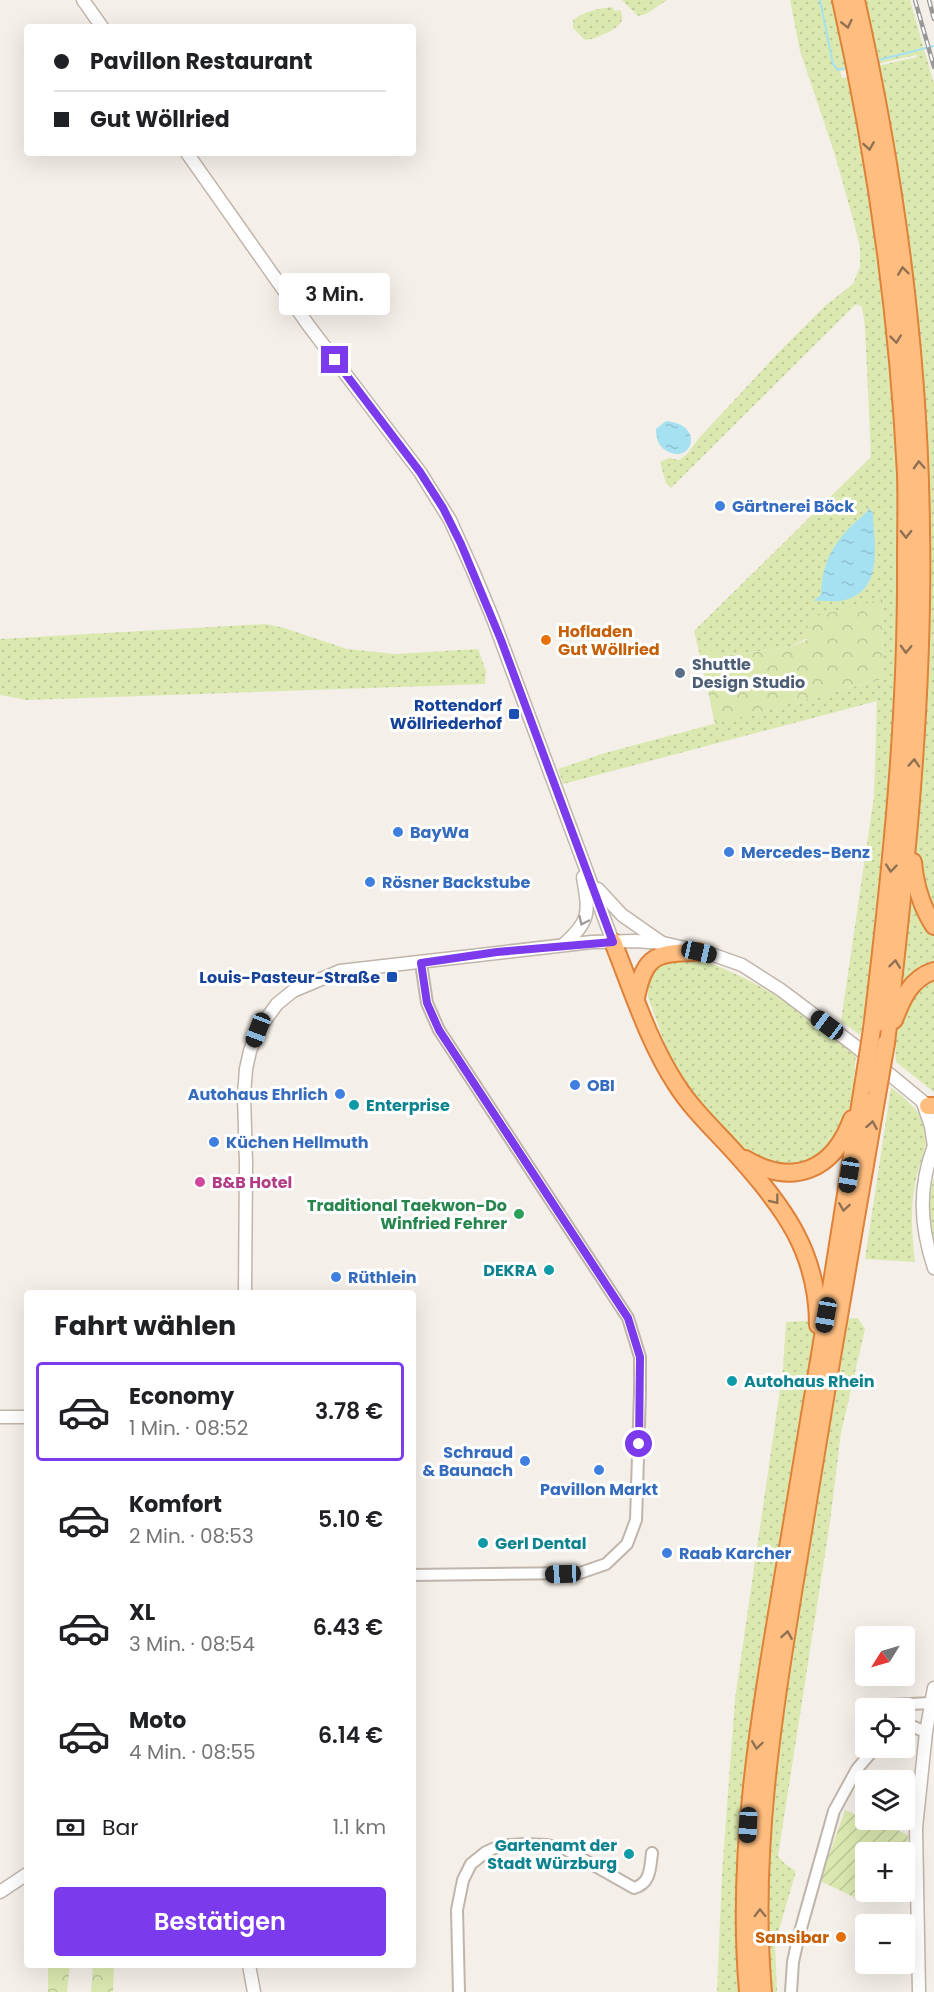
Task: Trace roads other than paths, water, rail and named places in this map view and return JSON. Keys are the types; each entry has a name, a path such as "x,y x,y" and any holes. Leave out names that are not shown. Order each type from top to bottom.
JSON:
{"highway":[{"path":"841,0 859,46"},
{"path":"856,0 859,46 898,228 911,339 920,473 921,621 918,704 910,822 886,1043"},
{"path":"763,1992 760,1946 760,1864 773,1721 870,1091 872,1029 888,903 900,757 906,627 906,476 897,340 867,87"},
{"path":"910,822 918,895 934,926"},
{"path":"613,942 659,1056 676,1084 695,1110 737,1155 787,1216 803,1247 812,1273 818,1312 819,1362"},
{"path":"636,998 646,967 655,958 666,953 699,952"},
{"path":"748,1992 745,1882 749,1806 774,1635 819,1362 870,1091 906,991 917,980 934,971"},
{"path":"737,1155 758,1167 771,1171 801,1172 813,1168 823,1162 841,1143 870,1091"}],"street":[{"path":"83,0 100,24"},
{"path":"189,156 309,326 420,472 450,520 477,580 613,942"},
{"path":"563,945 584,924 587,912 579,850"},
{"path":"590,881 622,915 663,943"},
{"path":"245,1290 244,1095 246,1069 258,1030 277,1004 293,991 340,971 563,945 635,941 663,943 726,958 742,965 854,1045 930,1106 934,1146 926,1174 922,1214 925,1241 934,1268"},
{"path":"416,1575 580,1574 606,1564 627,1544 636,1520 640,1392 640,1357 628,1318 439,1030 427,1003 421,963"},
{"path":"926,1174 934,1163"},
{"path":"0,1417 24,1417"},
{"path":"919,1992 916,1828 926,1732 934,1688"},
{"path":"915,1705 931,1703"},
{"path":"915,1728 926,1732"},
{"path":"790,1992 798,1939 834,1811 857,1769 866,1758"},
{"path":"459,1992 456,1910 463,1880 471,1864 486,1852 499,1846 524,1844 548,1845 565,1849 634,1888 641,1886 649,1877 652,1853"},
{"path":"0,1892 24,1876"},
{"path":"250,1968 254,1992"}],"water":[{"path":"666,421 679,424 691,436 688,449 682,453 674,454 659,444 656,429"},
{"path":"868,507 873,513 875,539 871,578 865,588 855,596 841,601 813,601 821,595 825,569 834,547 868,511"}],"waterway":[{"path":"820,0 833,64 838,70 849,67"},
{"path":"875,61 934,46"}],"railway":[{"path":"915,0 934,67"},
{"path":"929,0 934,19"}],"place":[{"name":"Gärtnerei Böck","path":"720,506"},
{"name":"Hofladen Gut Wöllried","path":"546,640"},
{"name":"Shuttle Design Studio","path":"680,673"},
{"name":"Rottendorf Wöllriederhof","path":"514,714"},
{"name":"BayWa","path":"398,832"},
{"name":"Mercedes-Benz","path":"729,852"},
{"name":"Rösner Backstube","path":"370,882"},
{"name":"Louis-Pasteur-Straße","path":"392,977"},
{"name":"OBI","path":"575,1085"},
{"name":"Autohaus Ehrlich","path":"340,1094"},
{"name":"Enterprise","path":"354,1105"},
{"name":"Küchen Hellmuth","path":"214,1142"},
{"name":"B&B Hotel","path":"200,1182"},
{"name":"Traditional Taekwon-Do Winfried Fehrer","path":"519,1214"},
{"name":"DEKRA","path":"549,1270"},
{"name":"Rüthlein","path":"336,1277"},
{"name":"Autohaus Rhein","path":"732,1381"},
{"name":"Schraud & Baunach","path":"525,1461"},
{"name":"Pavillon Markt","path":"599,1470"},
{"name":"Gerl Dental","path":"483,1543"},
{"name":"Raab Karcher","path":"667,1553"},
{"name":"Gartenamt der Stadt Würzburg","path":"629,1854"},
{"name":"Sansibar","path":"841,1937"}]}
